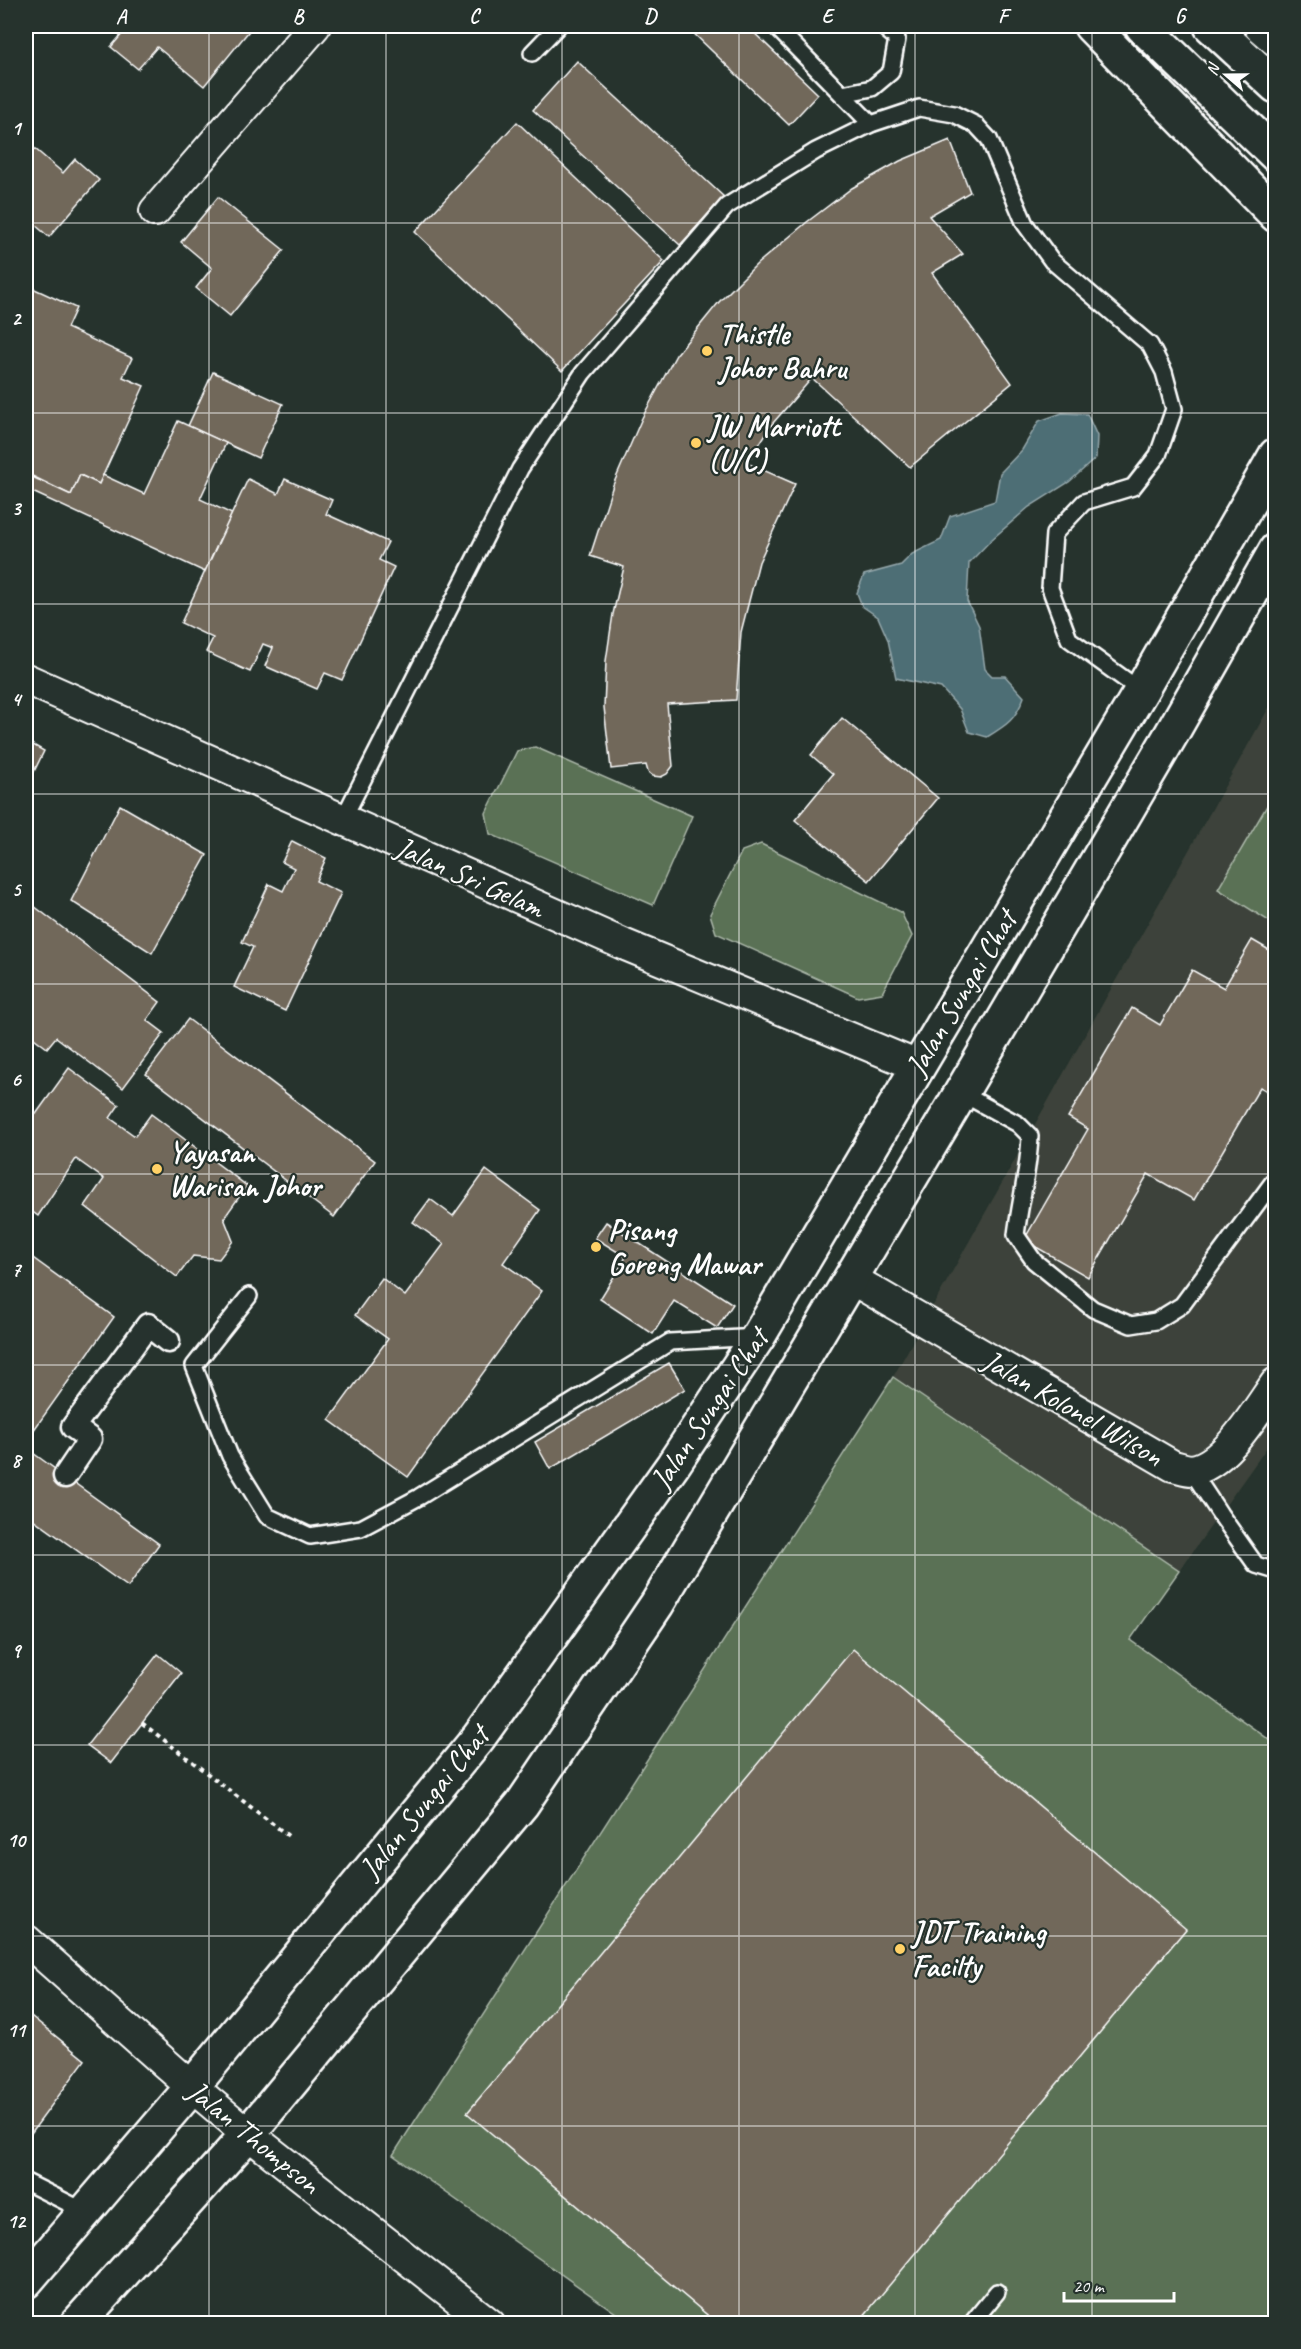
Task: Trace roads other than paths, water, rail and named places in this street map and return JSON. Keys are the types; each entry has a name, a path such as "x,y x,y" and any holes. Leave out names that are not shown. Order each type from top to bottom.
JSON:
{"main road":[{"path":"1091,26 1275,215"},
{"path":"1142,26 1275,155"},
{"path":"1211,26 1275,86"},
{"path":"1261,26 1275,39"},
{"name":"Jalan Sungai Chat","path":"26,2280 192,2087 479,1737 673,1465 758,1337 1141,691 1275,455"},
{"name":"Jalan Sungai Chat","path":"76,2324 248,2133 522,1804 657,1604 1178,723 1275,550"}],"street":[{"path":"155,211 315,26"},
{"name":"Jalan Sri Gelam","path":"26,679 623,944 918,1066"},
{"name":"Jalan Kolonel Wilson","path":"850,1278 1173,1466 1191,1470 1207,1464 1233,1443 1275,1383"},
{"path":"65,1476 90,1439 73,1427 148,1325 168,1341"},
{"name":"Jalan Thompson","path":"26,1941 192,2087 490,2324"}],"lane":[{"path":"532,53 558,26"},
{"path":"775,26 871,124"},
{"path":"842,94 872,88 891,72 897,39 882,26"},
{"path":"342,820 520,469 583,373 727,206 816,151 871,124 919,108 954,114 976,125 989,138 1025,224 1052,261 1150,345 1164,372 1174,409 1158,455 1133,487 1084,502 1054,534 1050,588 1070,639 1141,691"},
{"path":"961,1093 1018,1124 1030,1136 1030,1156 1020,1197 1016,1235 1034,1261 1093,1309 1131,1325 1156,1322 1182,1305 1275,1178"},
{"path":"249,1296 194,1366 230,1456 267,1516 310,1536 361,1528 419,1497 670,1342 758,1337"},
{"path":"1191,1470 1256,1565 1275,1571"},
{"path":"26,2182 84,2211"},
{"path":"971,2324 997,2292"}],"water":[{"path":"1062,413 1087,414 1097,436 1096,458 1069,482 1029,507 991,540 969,563 967,601 979,626 985,669 992,676 1005,676 1024,697 1018,711 1010,721 987,737 969,732 960,709 941,688 896,678 888,640 878,617 862,606 857,593 864,575 901,565 912,554 941,540 950,516 995,501 1000,473 1022,450 1039,421"}],"place":[{"name":"Thistle Johor Bahru","path":"707,351"},
{"name":"JW Marriott (U/C)","path":"696,443"},
{"name":"Yayasan Warisan Johor","path":"157,1169"},
{"name":"Pisang Goreng Mawar","path":"596,1247"},
{"name":"JDT Training Facilty","path":"900,1949"}]}
